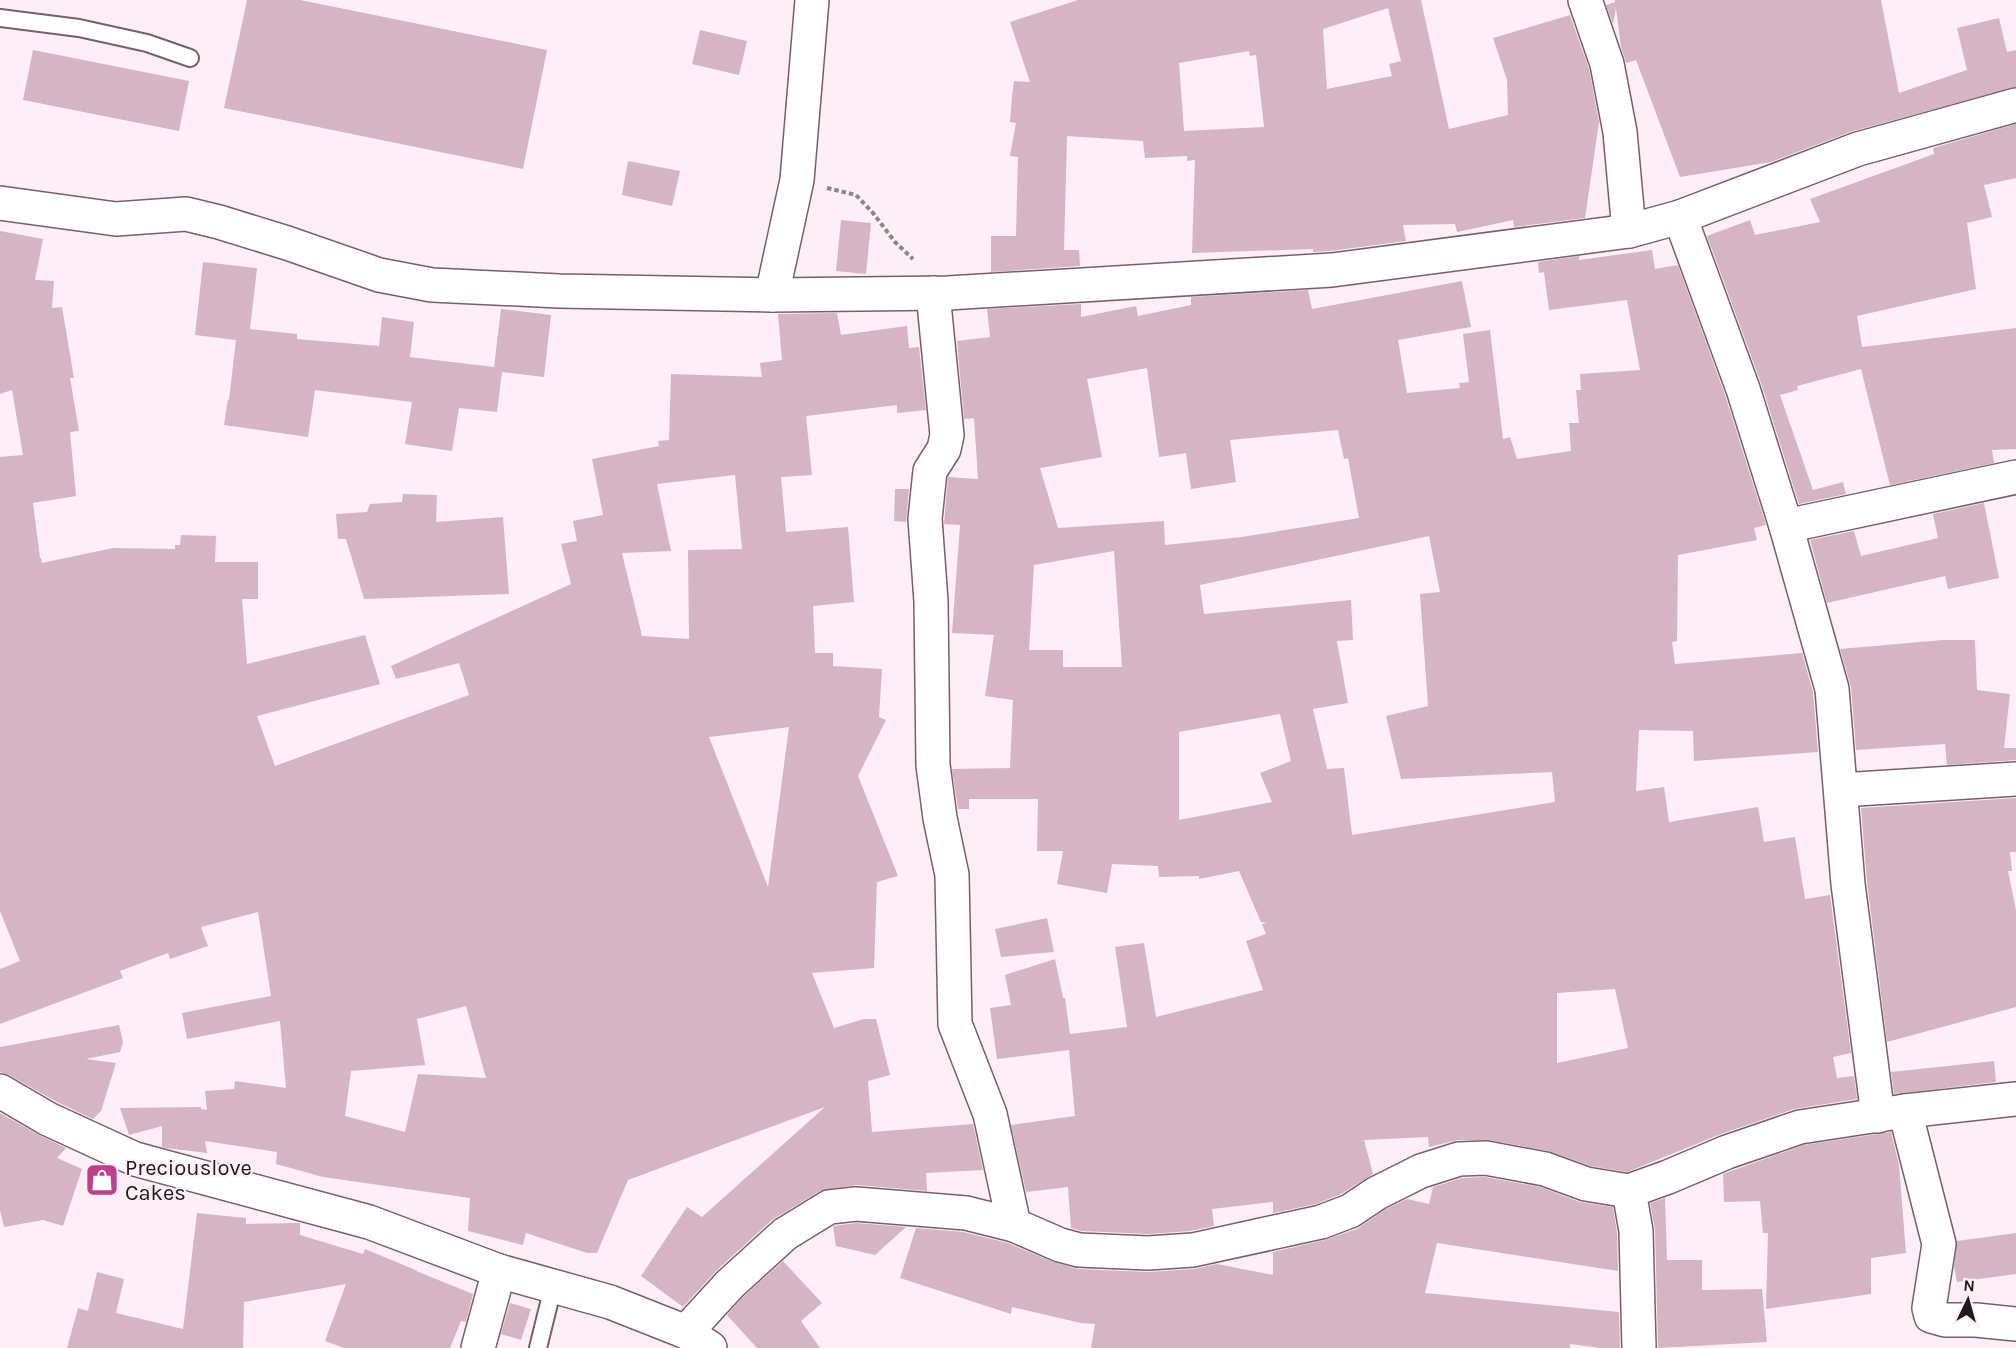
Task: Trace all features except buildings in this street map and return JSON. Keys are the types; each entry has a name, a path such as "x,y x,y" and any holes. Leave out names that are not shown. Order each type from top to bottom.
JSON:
{"street":[{"path":"771,295 797,180 812,0"},
{"path":"1585,0 1607,64 1620,132 1629,231"},
{"path":"0,203 116,219 186,214 276,239 379,275 432,285 559,291 771,295 941,293 1332,270 1629,231 1680,217 1858,148 2016,105"},
{"path":"1680,217 1743,388 1786,526 1832,689 1848,884 1892,1114 1935,1223 1939,1244 1929,1308 1931,1316 1945,1320 2016,1324"},
{"path":"941,293 947,435 944,449 930,471 925,519 931,601 933,765 940,818 952,875 955,1024 990,1114 1014,1225"},
{"path":"1786,526 2016,477"},
{"path":"1841,790 2016,779"},
{"path":"0,1091 48,1119 135,1159 369,1222 499,1271 610,1302 698,1340 730,1284 785,1234 830,1207 856,1204 966,1213 1014,1225 1060,1245 1079,1250 1148,1253 1192,1250 1321,1222 1350,1211 1377,1193 1421,1171 1459,1159 1486,1158 1545,1169 1586,1184 1629,1191 1727,1152 1800,1127 2016,1099"},
{"path":"1629,1191 1636,1231 1639,1348"},
{"path":"478,1348 499,1271"}],"lane":[{"path":"0,18 79,28 147,43 190,58"},
{"path":"538,1348 553,1287"}],"path":[{"path":"797,180 856,195 941,293"}],"place":[{"name":"Preciouslove Cakes","path":"102,1180"}]}
